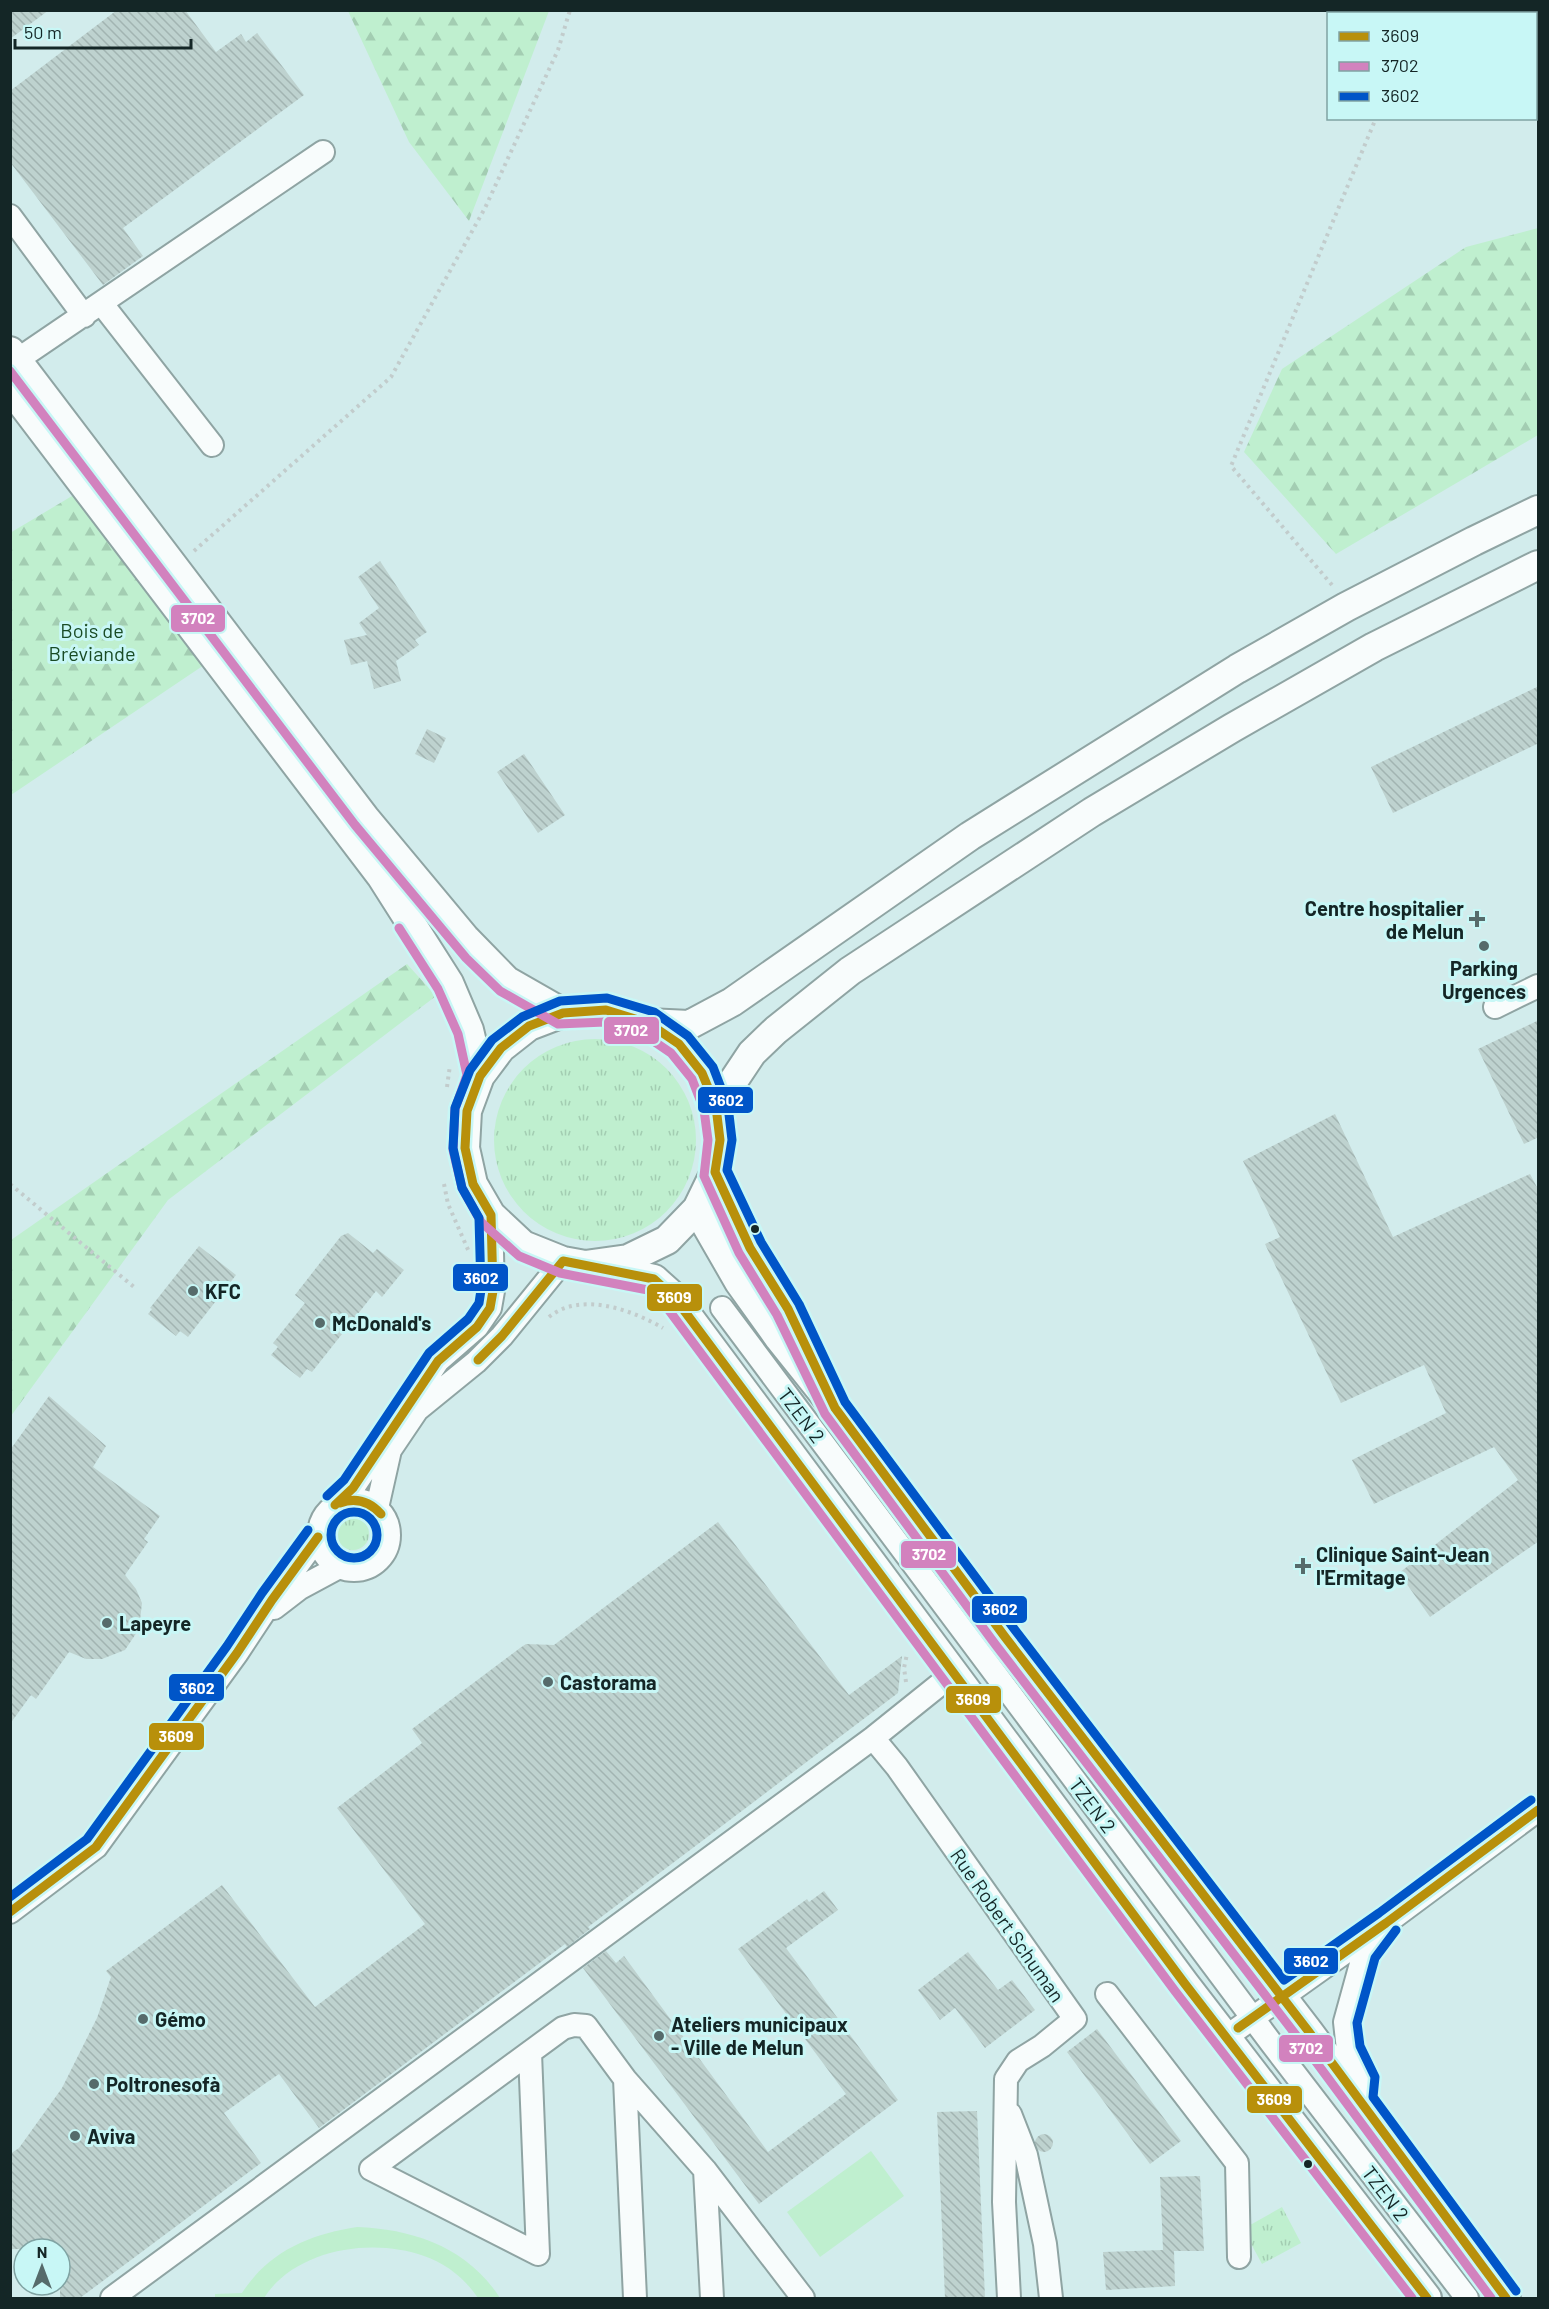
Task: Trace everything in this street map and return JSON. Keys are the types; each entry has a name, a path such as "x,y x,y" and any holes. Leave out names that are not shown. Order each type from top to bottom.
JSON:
{"main road":[{"path":"14,355 365,818 474,949 507,981 563,1013"},
{"path":"10,388 381,876 449,983 470,1030 480,1076"},
{"path":"1427,2298 1226,2037 674,1297 654,1279 574,1263 523,1245 491,1215 473,1184 465,1148 467,1111 480,1076 501,1048 529,1026 563,1013 606,1010 648,1023 689,1025 732,1002 970,836 1237,669 1346,607 1539,510"},
{"path":"716,1107 752,1053 776,1030 850,971 1092,812 1232,728 1374,647 1539,565"},
{"path":"574,1263 628,1259 667,1240 697,1209 715,1172 720,1140 716,1107 702,1072 679,1044 648,1023"},
{"path":"697,1209 739,1282 779,1338 835,1408 998,1627 1360,2100 1506,2298"}],"street":[{"path":"14,355 93,310 323,152"},
{"path":"10,216 212,445"},
{"path":"1495,1007 1539,986"},
{"path":"715,1172 750,1248 788,1309 835,1408"},
{"path":"10,1912 96,1847 318,1537 322,1518 353,1488 438,1361 477,1328 490,1308 493,1286 491,1215"},
{"path":"376,1508 390,1450 417,1410 476,1362 502,1336 524,1308 574,1263"},
{"name":"TZEN 2","path":"723,1308 1272,2044 1467,2298"},
{"path":"318,1537 327,1558 339,1567 358,1570 379,1560 386,1550 389,1539 388,1527 384,1517 376,1508 356,1500 345,1500 335,1504"},
{"path":"250,1632 289,1596 339,1567"},
{"path":"112,2298 873,1738 954,1673"},
{"name":"Rue Robert Schuman","path":"873,1738 911,1787 1075,2019 1042,2046 1018,2061 1006,2079 1004,2202 1009,2298"},
{"path":"1226,2037 1539,1810"},
{"path":"1360,2100 1363,2079 1348,2050 1345,2022 1364,1953 1386,1923"},
{"path":"1107,1994 1237,2163 1239,2257"},
{"path":"530,2053 538,2254 371,2169 563,2028 573,2025 586,2026 625,2079 705,2170 802,2298"},
{"path":"625,2079 635,2298"},
{"path":"1005,2103 1026,2155 1045,2244 1051,2298"},
{"path":"705,2170 712,2298"}],"path":[{"path":"174,568 391,377 485,208 558,50 570,10"},
{"path":"1346,607 1328,578 1231,466 1375,120"},
{"path":"446,1090 451,1063"},
{"path":"444,1182 448,1204 466,1247 475,1266 493,1286"},
{"path":"10,1184 134,1287"},
{"path":"524,1308 545,1320 558,1310 584,1304 610,1307 644,1317 668,1330"},
{"path":"908,1650 904,1668 906,1687 916,1702"}],"green space":[{"path":"348,11 549,11 469,221 409,142"},
{"path":"1538,228 1538,435 1336,554 1244,452 1282,369 1466,247"},
{"name":"Bois de Bréviande","path":"77,493 213,659 11,795 10,533"},
{"path":"407,964 436,996 168,1200 11,1416 11,1240"},
{"path":"605,1039 634,1046 667,1068 689,1101 695,1120 695,1160 689,1179 667,1212 634,1234 615,1240 585,1241 556,1234 523,1212 501,1179 495,1160 494,1130 501,1101 523,1068 556,1046 575,1040"},
{"path":"353,1518 364,1523 369,1534 364,1545 353,1550 342,1545 337,1534 342,1523"},
{"path":"871,2151 904,2196 820,2257 787,2212"},
{"path":"1282,2207 1301,2243 1262,2264 1243,2229"},
{"path":"357,2227 399,2232 438,2244 472,2266 500,2298 478,2298 455,2273 424,2256 403,2250 359,2248 315,2258 295,2268 278,2281 264,2298 215,2298 215,2294 242,2293 264,2266 292,2247 323,2234"}],"building":[{"path":"10,10 49,10 10,39"},
{"path":"117,10 185,10 216,52 241,34 246,42 257,33 304,95 123,228 143,256 103,285 10,162 10,91"},
{"path":"380,561 427,632 415,640 419,645 396,661 401,681 374,689 367,661 351,665 344,640 367,635 359,623 379,608 358,577"},
{"path":"1539,686 1539,743 1393,813 1371,767"},
{"path":"427,729 446,738 434,763 415,754"},
{"path":"524,754 565,815 538,833 497,772"},
{"path":"1539,1020 1539,1137 1524,1144 1478,1049"},
{"path":"1335,1114 1393,1237 1530,1174 1539,1191 1539,1541 1430,1617 1399,1573 1518,1480 1494,1447 1374,1504 1352,1460 1446,1413 1424,1365 1341,1403 1265,1244 1280,1237 1243,1161"},
{"name":"McDonald's","path":"348,1233 373,1253 377,1249 404,1270 382,1297 376,1291 312,1372 307,1369 300,1378 271,1355 278,1347 273,1343 305,1303 295,1295 341,1236"},
{"name":"KFC","path":"199,1246 236,1275 188,1337 180,1331 176,1336 148,1314 152,1309 150,1308"},
{"path":"49,1396 106,1446 93,1467 160,1516 144,1539 148,1542 125,1575 136,1589 142,1603 139,1629 125,1650 102,1659 86,1659 69,1652 36,1699 31,1695 10,1724 10,1450"},
{"path":"718,1522 849,1695 902,1656 898,1693 588,1927 590,1929 567,1947 565,1944 319,2128 279,2074 224,2113 261,2163 80,2298 60,2298 72,2297 72,2237 12,2237 12,2249 10,2249 10,2154 19,2148 62,2088 97,2018 111,1977 106,1971 222,1885 315,2007 425,1924 337,1808 422,1743 412,1729 526,1644 554,1645"},
{"name":"Ateliers municipaux - Ville de Melun","path":"824,1891 838,1910 786,1948 898,2100 759,2204 583,1968 606,1951 616,1963 624,1956 768,2152 846,2094 738,1949 807,1899 809,1902"},
{"path":"968,1952 998,1990 1012,1980 1035,2010 985,2048 955,2008 940,2020 918,1990"},
{"path":"1097,2029 1181,2141 1150,2164 1067,2052"},
{"path":"977,2111 985,2298 945,2298 937,2112"},
{"path":"1040,2134 1048,2134 1053,2139 1051,2150 1040,2152 1035,2147 1035,2139"},
{"path":"1200,2176 1204,2251 1174,2251 1175,2286 1106,2290 1103,2252 1163,2250 1160,2177"}],"transit line":[{"name":"3702","path":"10,371 355,825 466,958 500,991 558,1024 605,1022 643,1034 671,1053 692,1079 704,1110 708,1140 704,1176 739,1253 777,1315 825,1414 995,1644 1299,2039 1491,2298"},
{"name":"3702","path":"399,928 438,989 458,1034 467,1075 455,1109 453,1150 462,1188 481,1222 519,1256 560,1273 648,1290 665,1305 1175,1991 1412,2298"},
{"name":"3602","path":"327,1496 344,1480 429,1353 468,1319 479,1303 481,1290 479,1218 462,1188 453,1148 455,1108 470,1070 492,1040 522,1017 560,1001 607,998 654,1012 688,1036 713,1067 728,1106 732,1140 727,1170 761,1242 799,1304 845,1402 1015,1630 1284,1980 1379,1913 1531,1800"},
{"name":"3609","path":"335,1505 353,1488 438,1361 477,1327 490,1308 493,1291 491,1215 473,1184 465,1148 467,1111 480,1076 501,1048 529,1026 563,1013 606,1010 648,1023 679,1044 702,1073 716,1107 720,1140 715,1172 750,1248 788,1309 835,1408 1005,1637 1309,2032 1506,2298"},
{"name":"3609","path":"478,1360 502,1336 563,1261 654,1279 674,1297 1185,1984 1427,2298"},
{"name":"3609","path":"340,1503 352,1500 362,1502 372,1506 381,1514"},
{"name":"3602","path":"354,1512 370,1519 377,1535 370,1551 354,1558 338,1551 331,1535 338,1519 354,1512"},
{"name":"3602","path":"10,1897 87,1839 308,1530"},
{"name":"3609","path":"10,1912 96,1847 318,1537"},
{"name":"3609","path":"1238,2028 1386,1923 1538,1810"},
{"name":"3602","path":"1396,1930 1375,1958 1357,2023 1360,2046 1375,2077 1373,2097 1516,2291"}],"place":[{"name":"Centre hospitalier de Melun","path":"1477,919"},
{"name":"Parking Urgences","path":"1484,946"},
{"name":"KFC","path":"193,1291"},
{"name":"McDonald's","path":"320,1323"},
{"name":"Clinique Saint-Jean l'Ermitage","path":"1303,1566"},
{"name":"Lapeyre","path":"107,1623"},
{"name":"Castorama","path":"548,1682"},
{"name":"Gémo","path":"143,2019"},
{"name":"Ateliers municipaux - Ville de Melun","path":"659,2036"},
{"name":"Poltronesofà","path":"94,2084"},
{"name":"Aviva","path":"75,2136"}]}
